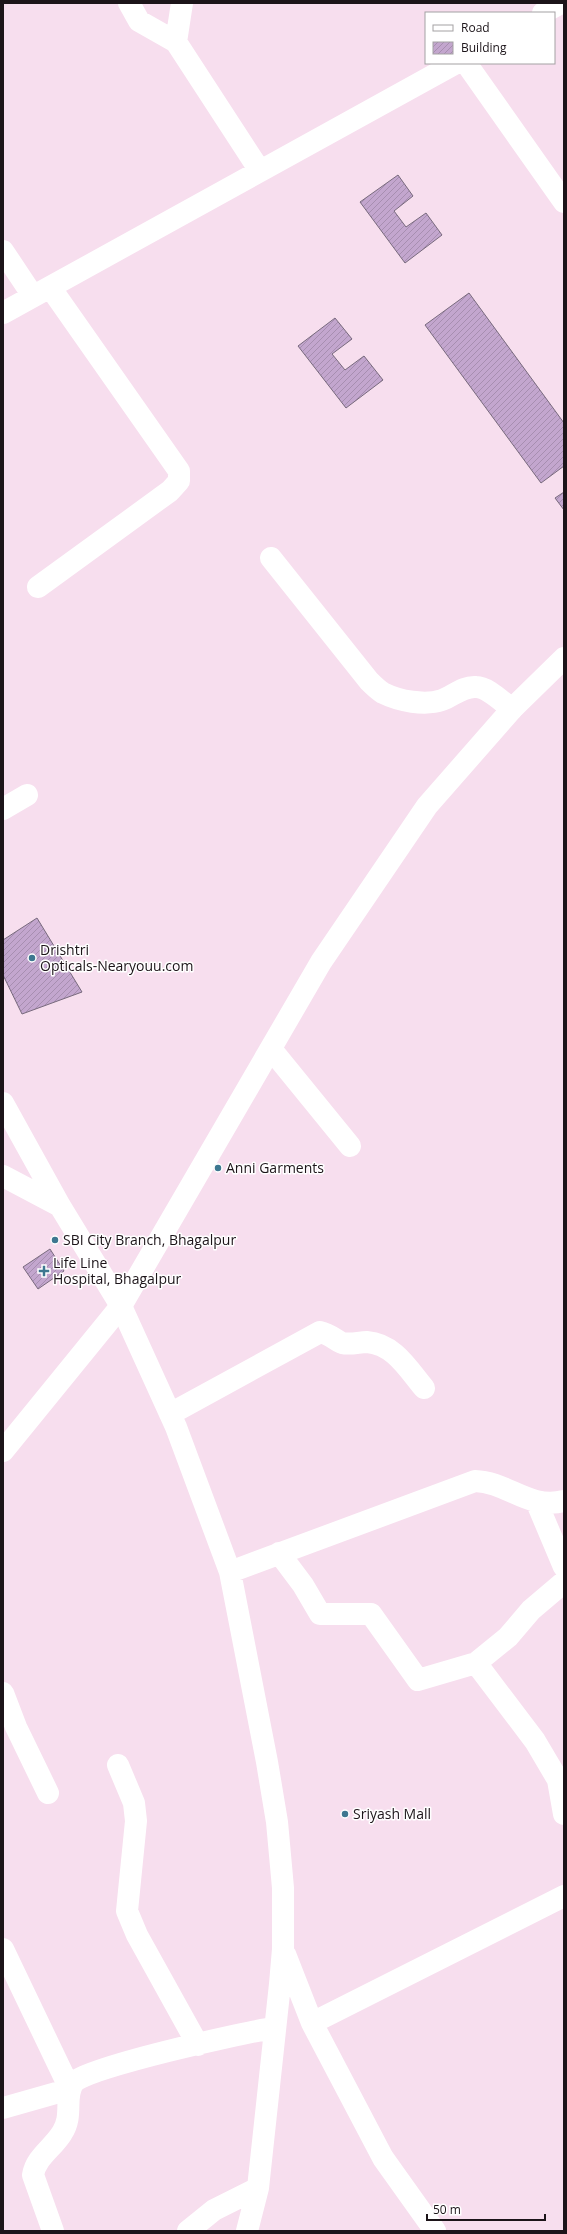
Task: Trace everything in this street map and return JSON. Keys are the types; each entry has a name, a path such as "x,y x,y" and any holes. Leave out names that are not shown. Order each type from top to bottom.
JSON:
{"street":[{"path":"129,3 139,21 176,42 260,171"},
{"path":"176,42 182,3"},
{"path":"3,313 454,64"},
{"path":"467,64 564,202"},
{"path":"3,251 42,291 179,471 179,481 170,491 38,587"},
{"path":"271,558 369,681 381,692 400,699 430,703 443,700 471,687 478,687 492,694 512,709"},
{"path":"3,1451 121,1306 321,962 427,806 512,709 564,658"},
{"path":"3,809 27,795"},
{"path":"271,1048 350,1146"},
{"path":"3,1103 60,1206 121,1306 170,1414 230,1572 267,1762 276,1822 283,1888 283,1949 258,2188 247,2231"},
{"path":"3,1176 60,1206"},
{"path":"170,1414 320,1332 330,1334 341,1342 352,1344 366,1342 390,1349 424,1388"},
{"path":"230,1572 475,1481 487,1481 537,1503 554,1504 564,1501"},
{"path":"537,1503 564,1567"},
{"path":"280,1553 303,1585 320,1614 371,1614 418,1680 476,1663 508,1636 531,1610 564,1582"},
{"path":"476,1663 535,1741 558,1780 564,1814"},
{"path":"3,1693 16,1727 48,1794"},
{"path":"118,1765 134,1803 136,1821 127,1911 137,1935 198,2045"},
{"path":"312,2023 564,1896"},
{"path":"3,1949 70,2089 70,2112 62,2134 34,2165 33,2175 53,2231"},
{"path":"283,1949 312,2023 383,2158 435,2231"},
{"path":"3,2108 70,2089 76,2080 122,2063 274,2028"},
{"path":"188,2231 219,2207 258,2188"}],"building":[{"path":"398,175 413,196 394,211 406,227 426,213 442,235 405,263 360,202"},
{"path":"469,293 564,423 564,466 541,483 425,325"},
{"path":"335,318 352,339 332,354 345,370 364,356 383,380 346,408 298,346"},
{"path":"564,492 564,510 555,498"},
{"name":"Drishtri Opticals-Nearyouu.com","path":"37,918 82,992 22,1014 3,975 3,940"},
{"path":"50,1249 64,1271 38,1289 23,1267"}],"place":[{"name":"Drishtri Opticals-Nearyouu.com","path":"32,958"},
{"name":"Anni Garments","path":"218,1168"},
{"name":"SBI City Branch, Bhagalpur","path":"55,1240"},
{"name":"Life Line Hospital, Bhagalpur","path":"44,1271"},
{"name":"Sriyash Mall","path":"345,1814"}]}
